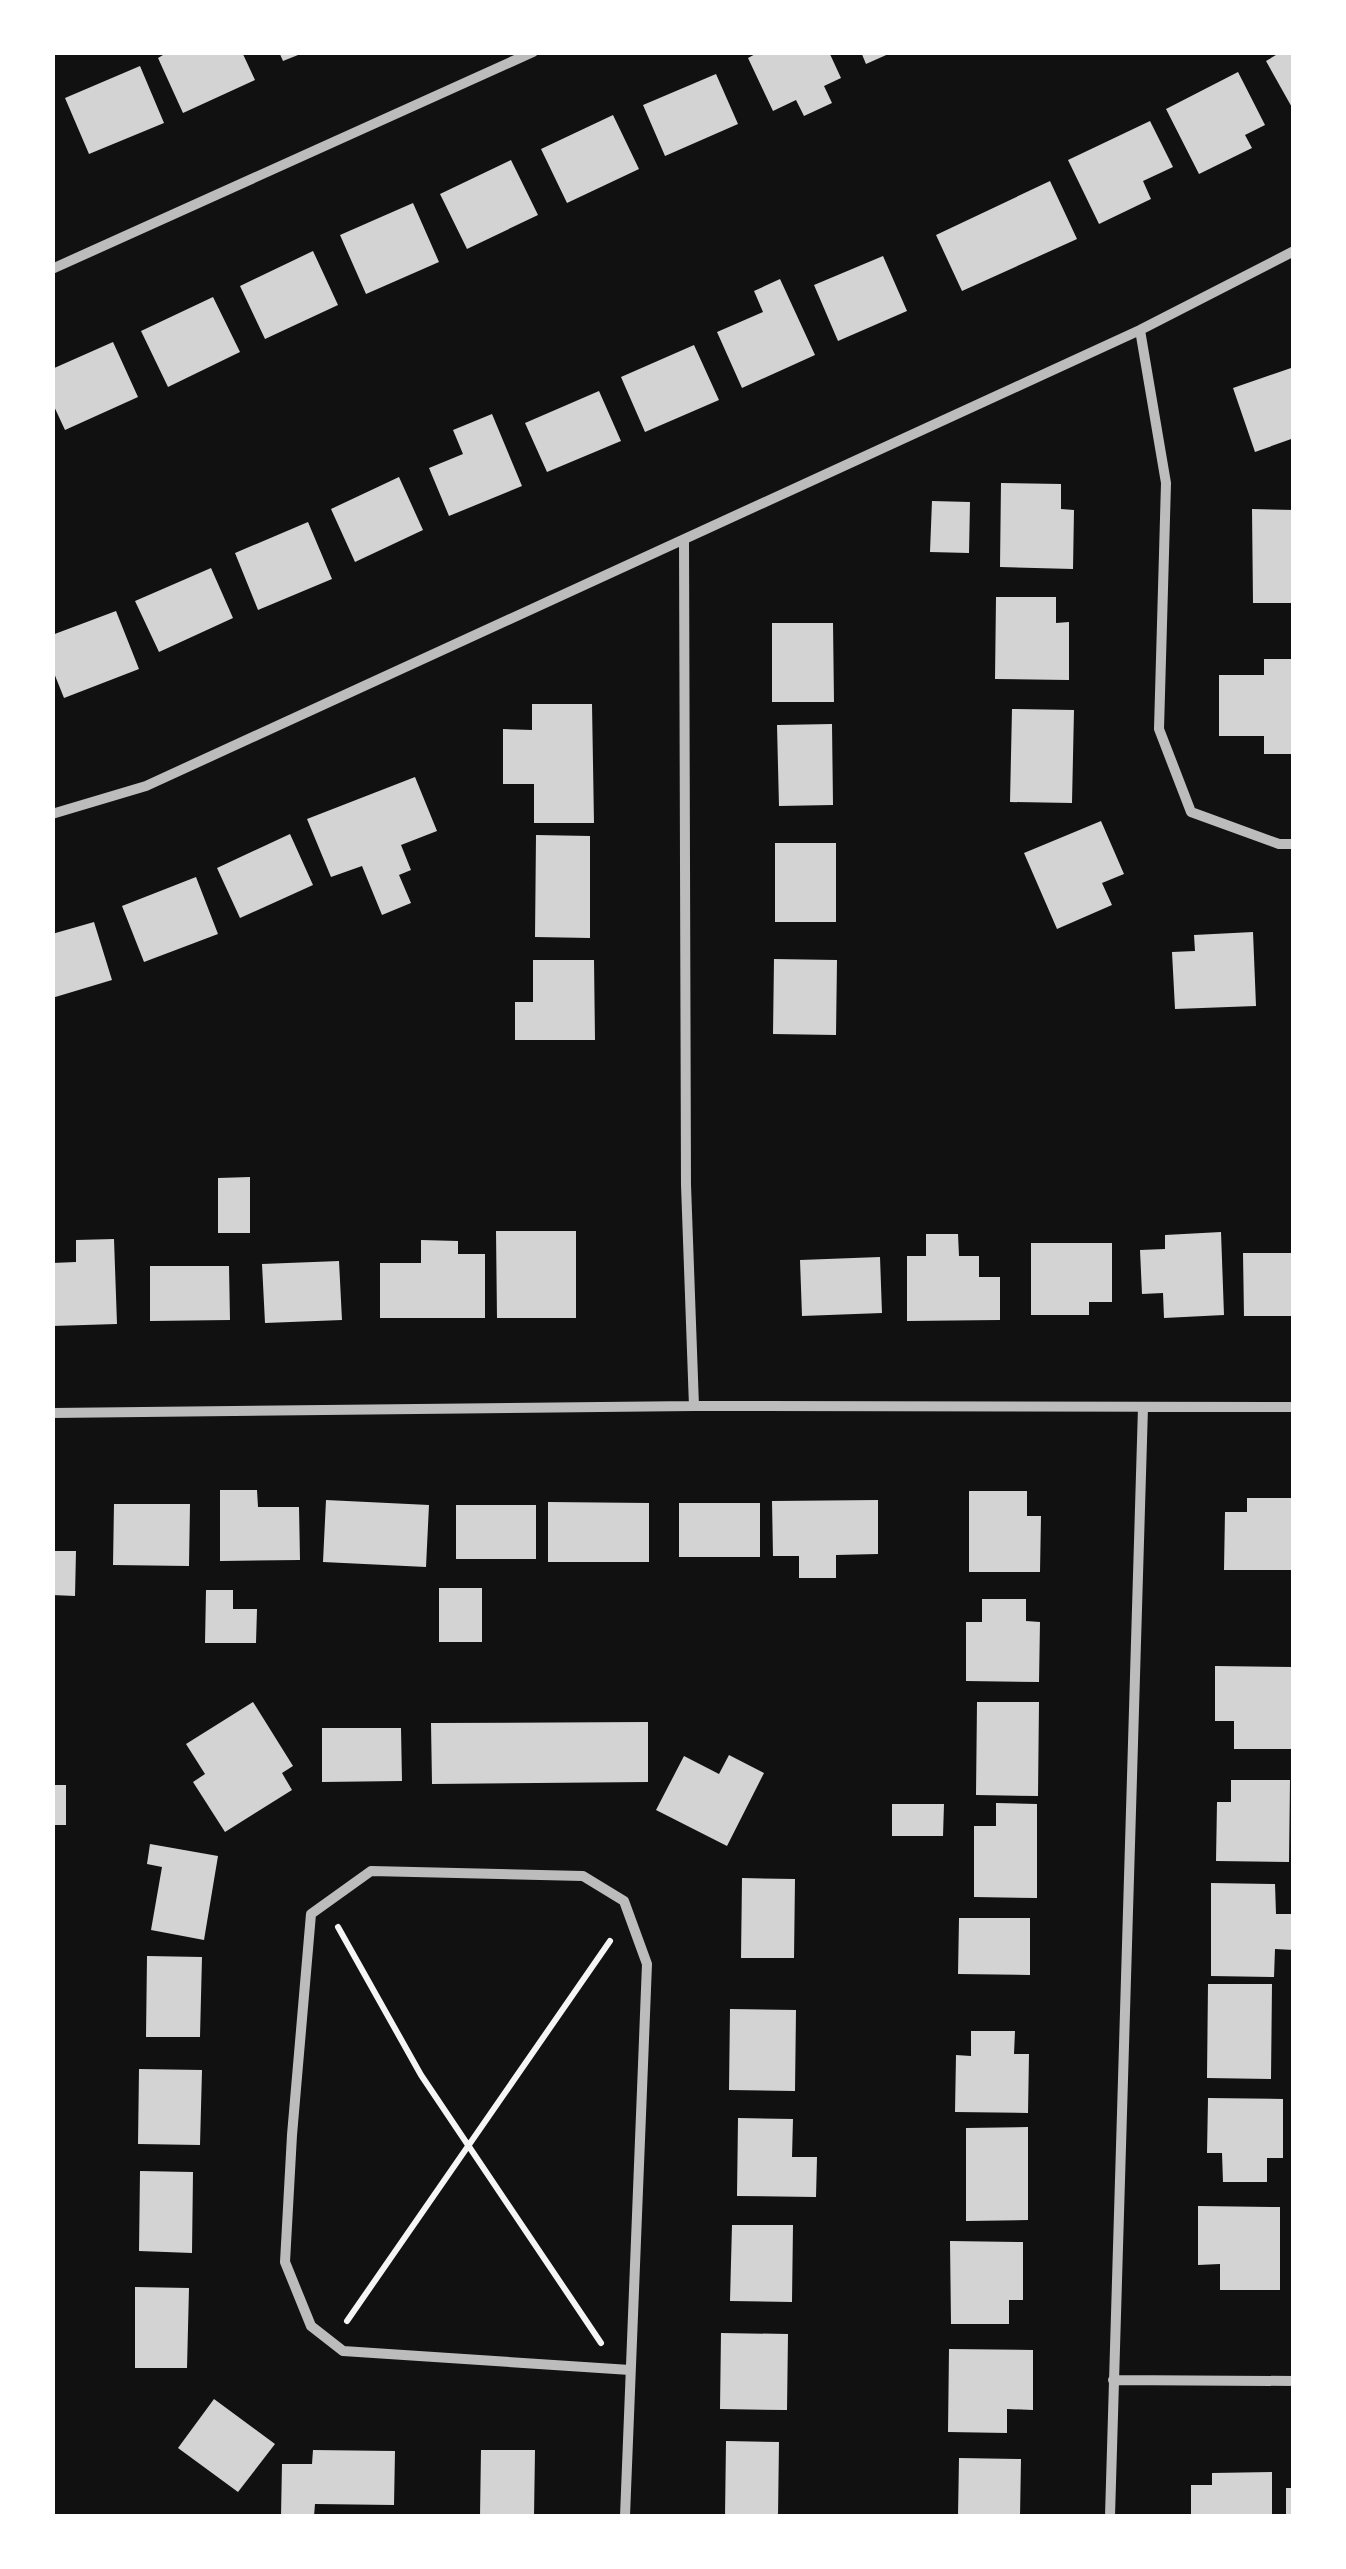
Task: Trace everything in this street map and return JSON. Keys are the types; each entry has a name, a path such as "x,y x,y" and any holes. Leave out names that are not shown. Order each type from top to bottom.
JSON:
{"street":[{"path":"52,270 533,52"},
{"path":"52,814 146,786 1140,330 1294,252"},
{"path":"1140,330 1166,483 1159,729 1191,812 1278,844 1294,844"},
{"path":"684,540 686,1185 694,1406"},
{"path":"52,1412 694,1406 1294,1407"},
{"path":"1110,2516 1143,1408"},
{"path":"625,2516 646,1964 624,1902 583,1876 371,1871 311,1914 285,2262 310,2326 342,2351 630,2370"},
{"path":"1113,2380 1294,2381"}],"path":[{"path":"325,1904 420,2076 602,2345 630,2370"},
{"path":"332,2343 628,1915"}],"building":[{"path":"168,52 242,52 255,80 183,113 158,58"},
{"path":"279,52 303,52 303,53 283,61"},
{"path":"759,52 829,52 841,78 824,86 832,103 804,116 796,100 773,111 748,58"},
{"path":"861,52 893,52 866,64"},
{"path":"1281,52 1294,52 1294,111 1266,61"},
{"path":"140,66 164,123 89,154 65,98"},
{"path":"1238,72 1265,125 1245,135 1252,148 1199,174 1166,109"},
{"path":"716,74 738,124 665,156 643,105"},
{"path":"613,115 639,169 567,203 541,149"},
{"path":"1150,121 1173,167 1143,181 1151,199 1099,224 1068,160"},
{"path":"511,160 538,215 467,249 440,194"},
{"path":"1050,181 1077,239 962,291 936,235"},
{"path":"413,203 439,262 366,294 340,235"},
{"path":"313,251 338,305 265,339 240,286"},
{"path":"883,256 907,311 838,341 814,285"},
{"path":"780,279 815,355 742,388 717,332 763,312 754,291"},
{"path":"213,297 240,352 168,387 141,331"},
{"path":"113,342 138,397 65,430 52,402 52,369"},
{"path":"694,345 719,400 645,432 621,377"},
{"path":"1294,367 1294,438 1255,452 1233,388"},
{"path":"599,391 621,441 547,472 525,423"},
{"path":"492,414 522,486 449,516 429,468 463,454 453,430"},
{"path":"399,477 423,530 355,562 331,509"},
{"path":"1001,483 1061,484 1061,509 1074,510 1073,569 1000,567"},
{"path":"932,501 970,502 969,553 930,552"},
{"path":"1252,509 1294,510 1292,603 1253,603"},
{"path":"308,522 332,579 258,610 235,553"},
{"path":"211,568 233,618 159,652 135,601"},
{"path":"996,597 1056,597 1056,623 1069,622 1069,680 995,679"},
{"path":"116,611 139,669 64,698 52,668 52,635"},
{"path":"772,623 833,623 834,702 772,702"},
{"path":"1264,659 1294,659 1294,754 1264,754 1264,736 1219,736 1219,675 1264,675"},
{"path":"532,704 592,704 594,823 534,823 534,784 503,784 503,729 532,730"},
{"path":"1012,709 1074,710 1072,803 1010,802"},
{"path":"832,724 833,805 779,806 777,725"},
{"path":"415,777 437,831 401,845 411,870 399,875 411,903 382,915 362,866 331,877 307,819"},
{"path":"1101,821 1124,874 1102,883 1112,905 1057,929 1024,853"},
{"path":"290,834 313,885 240,918 217,868"},
{"path":"536,835 590,836 590,938 535,937"},
{"path":"775,843 836,843 836,922 775,922"},
{"path":"196,877 218,934 144,962 122,906"},
{"path":"94,922 112,980 52,998 52,934"},
{"path":"1253,932 1256,1006 1175,1009 1172,952 1195,951 1194,935"},
{"path":"774,959 837,960 836,1035 773,1034"},
{"path":"533,960 594,960 595,1040 515,1040 515,1002 533,1002"},
{"path":"250,1177 250,1233 218,1233 218,1178"},
{"path":"496,1231 576,1231 576,1318 497,1318"},
{"path":"1221,1232 1224,1315 1164,1318 1163,1293 1142,1294 1140,1250 1165,1249 1165,1235"},
{"path":"926,1234 958,1234 959,1256 979,1256 979,1277 1000,1277 1000,1320 907,1321 907,1256 926,1256"},
{"path":"114,1239 117,1324 52,1326 52,1263 76,1262 76,1240"},
{"path":"421,1240 458,1241 458,1254 485,1254 485,1318 380,1318 380,1263 421,1263"},
{"path":"1031,1243 1112,1243 1112,1302 1089,1302 1089,1315 1031,1315"},
{"path":"1243,1253 1294,1253 1294,1316 1244,1316"},
{"path":"880,1257 882,1313 802,1316 800,1260"},
{"path":"339,1261 342,1320 265,1323 262,1264"},
{"path":"150,1266 229,1266 230,1320 150,1321"},
{"path":"220,1490 257,1490 258,1507 299,1507 300,1560 220,1561"},
{"path":"969,1491 1027,1491 1027,1516 1041,1516 1040,1572 969,1572"},
{"path":"1247,1498 1294,1498 1294,1570 1224,1570 1225,1512 1247,1512"},
{"path":"326,1500 429,1505 426,1567 323,1562"},
{"path":"878,1500 878,1554 836,1555 836,1578 799,1578 799,1556 773,1556 772,1501"},
{"path":"548,1502 649,1503 649,1562 548,1562"},
{"path":"679,1503 760,1503 760,1557 679,1557"},
{"path":"114,1504 190,1504 189,1566 113,1565"},
{"path":"456,1505 536,1505 536,1559 456,1559"},
{"path":"52,1551 76,1551 75,1596 52,1595"},
{"path":"439,1588 482,1588 482,1642 439,1642"},
{"path":"206,1590 233,1590 233,1609 257,1609 256,1643 205,1643"},
{"path":"982,1599 1026,1599 1026,1621 1040,1622 1039,1682 966,1681 966,1622 982,1622"},
{"path":"1215,1666 1293,1667 1292,1749 1234,1749 1234,1721 1215,1721"},
{"path":"253,1702 293,1766 282,1773 292,1790 225,1832 193,1782 205,1774 186,1744"},
{"path":"977,1702 1039,1702 1038,1796 976,1795"},
{"path":"648,1722 648,1782 432,1784 431,1723"},
{"path":"322,1728 401,1728 402,1781 322,1782"},
{"path":"729,1755 764,1773 727,1846 656,1810 684,1756 719,1774"},
{"path":"1231,1780 1290,1780 1289,1862 1216,1861 1217,1802 1231,1802"},
{"path":"52,1785 66,1785 66,1825 52,1825"},
{"path":"996,1803 1037,1804 1037,1898 974,1897 974,1826 996,1826"},
{"path":"892,1804 944,1804 943,1836 892,1836"},
{"path":"150,1844 218,1856 204,1940 151,1930 162,1867 147,1864"},
{"path":"742,1878 795,1879 794,1958 741,1958"},
{"path":"1211,1883 1275,1884 1276,1914 1294,1914 1294,1950 1275,1949 1274,1977 1211,1976"},
{"path":"959,1918 1030,1918 1030,1975 958,1974"},
{"path":"147,1956 202,1957 200,2037 146,2037"},
{"path":"1208,1984 1272,1984 1271,2079 1207,2078"},
{"path":"730,2009 796,2010 795,2091 729,2090"},
{"path":"971,2031 1015,2031 1014,2054 1029,2054 1028,2113 955,2112 956,2055 971,2056"},
{"path":"139,2069 202,2070 200,2145 138,2144"},
{"path":"1208,2098 1283,2099 1283,2158 1267,2158 1267,2182 1223,2182 1222,2153 1207,2153"},
{"path":"738,2118 793,2119 792,2157 817,2157 816,2197 737,2196"},
{"path":"1028,2127 1028,2220 966,2221 966,2128"},
{"path":"140,2171 193,2172 192,2253 139,2251"},
{"path":"1198,2206 1280,2207 1280,2290 1220,2290 1220,2264 1198,2265"},
{"path":"732,2225 793,2225 792,2302 730,2301"},
{"path":"950,2241 1023,2242 1023,2300 1009,2300 1009,2324 951,2324"},
{"path":"135,2287 189,2288 187,2368 135,2368"},
{"path":"721,2333 788,2334 787,2410 720,2409"},
{"path":"949,2349 1033,2350 1033,2410 1007,2409 1007,2433 948,2432"},
{"path":"214,2399 275,2444 238,2492 178,2448"},
{"path":"726,2441 779,2442 778,2516 725,2516"},
{"path":"313,2450 395,2451 394,2505 315,2504 314,2516 281,2516 282,2464 312,2464"},
{"path":"481,2450 535,2450 534,2516 480,2516"},
{"path":"959,2458 1021,2459 1020,2516 958,2516"},
{"path":"1272,2472 1272,2516 1191,2516 1191,2485 1212,2485 1212,2473"},
{"path":"1286,2488 1294,2488 1294,2516 1286,2516"}]}
